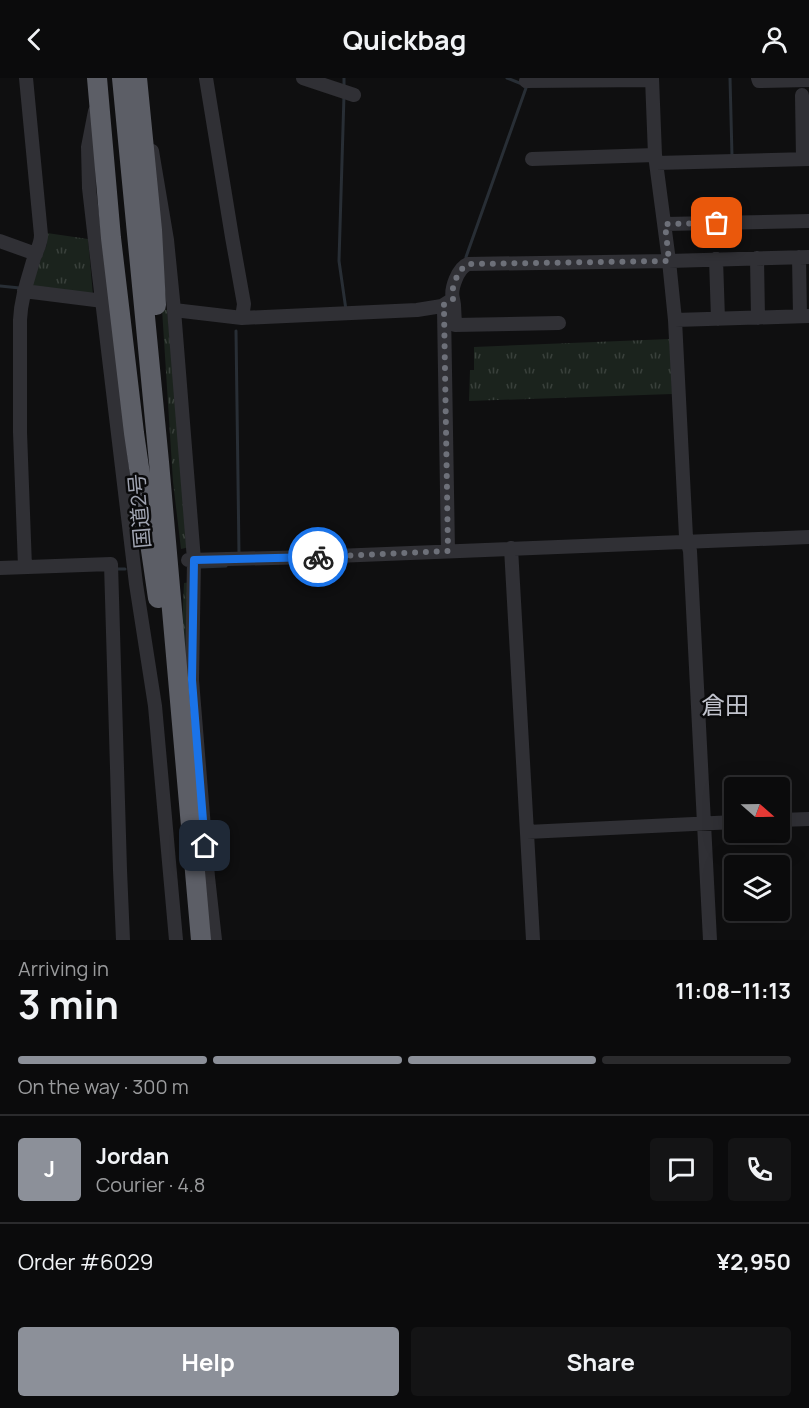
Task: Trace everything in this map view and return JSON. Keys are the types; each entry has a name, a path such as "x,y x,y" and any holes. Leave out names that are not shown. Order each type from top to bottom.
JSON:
{"highway":[{"name":"国道2号","path":"122,78 130,233 158,598 189,940"},
{"path":"138,78 152,230 164,439 159,462"},
{"name":"国道2号","path":"102,80 130,233 159,462 201,940"},
{"path":"102,80 108,200 134,433 158,598"}],"street":[{"path":"26,78 41,235 21,305 20,432 26,567"},
{"path":"138,78 167,240 170,308 190,560 192,680 215,940"},
{"path":"207,78 231,237 244,304 242,318"},
{"path":"303,78 347,93"},
{"path":"758,78 759,81 809,80"},
{"path":"526,81 652,79 658,161 668,224 675,320 710,940"},
{"path":"102,80 88,147 90,188 99,275 108,301 139,562 155,706 176,940"},
{"path":"532,159 658,161 806,159 802,94"},
{"path":"99,275 97,220 108,200"},
{"path":"668,224 809,221"},
{"path":"0,240 36,254"},
{"path":"448,551 444,310 464,265 804,257 804,316 675,320"},
{"path":"757,258 758,318"},
{"path":"716,259 718,319"},
{"path":"24,291 108,301"},
{"path":"170,308 242,318 417,310 446,303 454,305 455,325 559,323"},
{"path":"190,560 448,551 511,552 688,545 809,537"},
{"path":"511,552 533,940"},
{"path":"0,568 111,567 139,562"},
{"path":"111,567 123,940"},
{"path":"790,820 809,819"},
{"path":"527,832 724,822"}],"green space":[{"path":"47,233 88,239 93,295 32,288 31,284 47,244"},
{"path":"162,309 167,310 190,547 181,549 173,482"},
{"path":"670,339 672,394 469,401 470,370 474,370 474,347"},
{"path":"192,582 187,677 182,628 184,583"}],"waterway":[{"path":"344,78 344,88"},
{"path":"466,260 526,88 507,78"},
{"path":"730,78 731,156"},
{"path":"344,95 339,261 346,310"},
{"path":"0,286 20,288"},
{"path":"236,331 239,554"},
{"path":"201,567 226,566"},
{"path":"115,569 125,569"}],"way so far":[{"path":"318,557 448,551 444,310 442,306 453,299 451,293 464,265 669,261 665,224 717,223"}],"district":[{"name":"倉田","path":"725,704"}],"route":[{"path":"205,846 191,665 194,560 318,557"}]}
